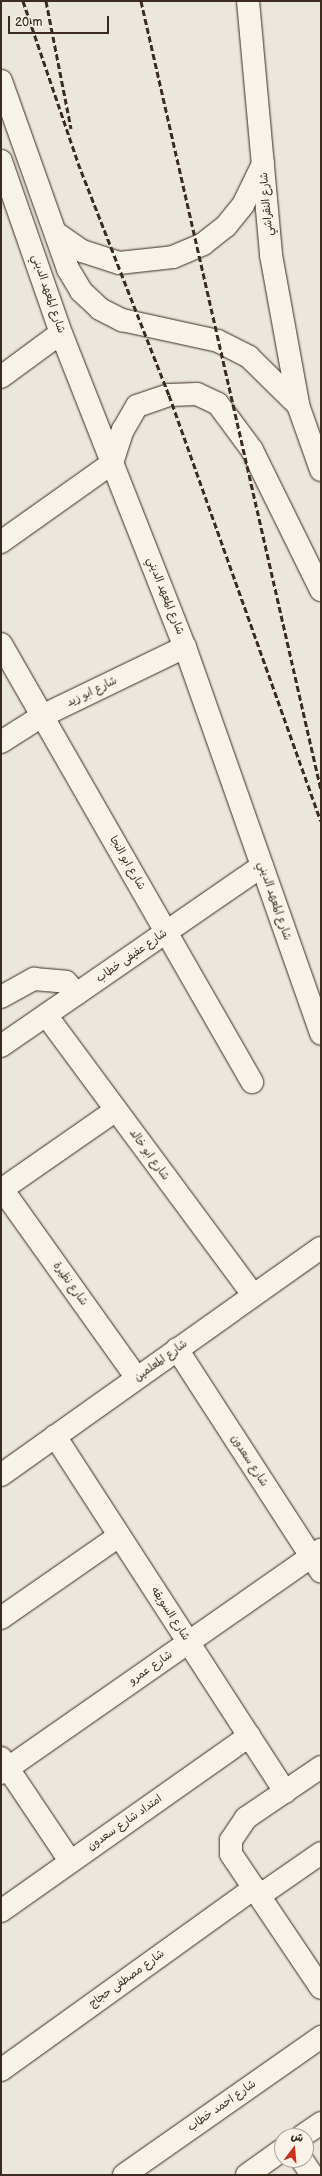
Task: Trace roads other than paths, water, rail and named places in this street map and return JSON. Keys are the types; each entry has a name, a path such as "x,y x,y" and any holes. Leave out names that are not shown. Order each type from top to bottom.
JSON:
{"street":[{"name":"شارع النقراشي","path":"248,1 264,164 271,256 298,405"},
{"path":"1,81 68,269 81,291 100,309 144,327 185,332 218,341 249,357 298,405 321,470"},
{"name":"شارع المعهد الديني","path":"1,161 61,333 185,647 321,1034"},
{"path":"56,233 82,251 119,263 173,257 203,244 226,226 243,205 264,164"},
{"path":"1,377 61,333"},
{"path":"1,542 112,463 123,430 137,406 169,395 197,394 218,404 252,450 321,590"},
{"name":"شارع ابو النجا","path":"1,644 252,1082"},
{"name":"شارع ابو زيد","path":"1,742 42,716 185,647"},
{"name":"شارع عفيفى خطاب","path":"1,1046 262,866"},
{"path":"1,997 34,979 66,982 77,994"},
{"name":"شارع ابو خالد","path":"46,1015 253,1295"},
{"path":"2,1190 116,1110"},
{"name":"شارع نظيرة","path":"2,1190 137,1378"},
{"name":"شارع المعلمين","path":"1,1475 321,1248"},
{"name":"شارع سعدون","path":"177,1349 318,1560"},
{"name":"شارع السويقه","path":"55,1436 285,1792"},
{"path":"1,1618 119,1536"},
{"name":"شارع عمرو","path":"3,1766 188,1642 318,1560"},
{"name":"امتداد شارع سعدون","path":"1,1911 249,1736"},
{"path":"3,1766 70,1861"},
{"path":"321,1767 246,1818 231,1840 231,1854 321,1988"},
{"name":"شارع مصطفى حجاج","path":"1,2070 256,1892 321,1853"},
{"name":"شارع احمد خطاب","path":"124,2175 321,2037"},
{"path":"247,2175 274,2156"}],"railway":[{"path":"23,1 78,163 169,395 321,821"},
{"path":"46,1 71,129"},
{"path":"141,1 321,790"}]}
